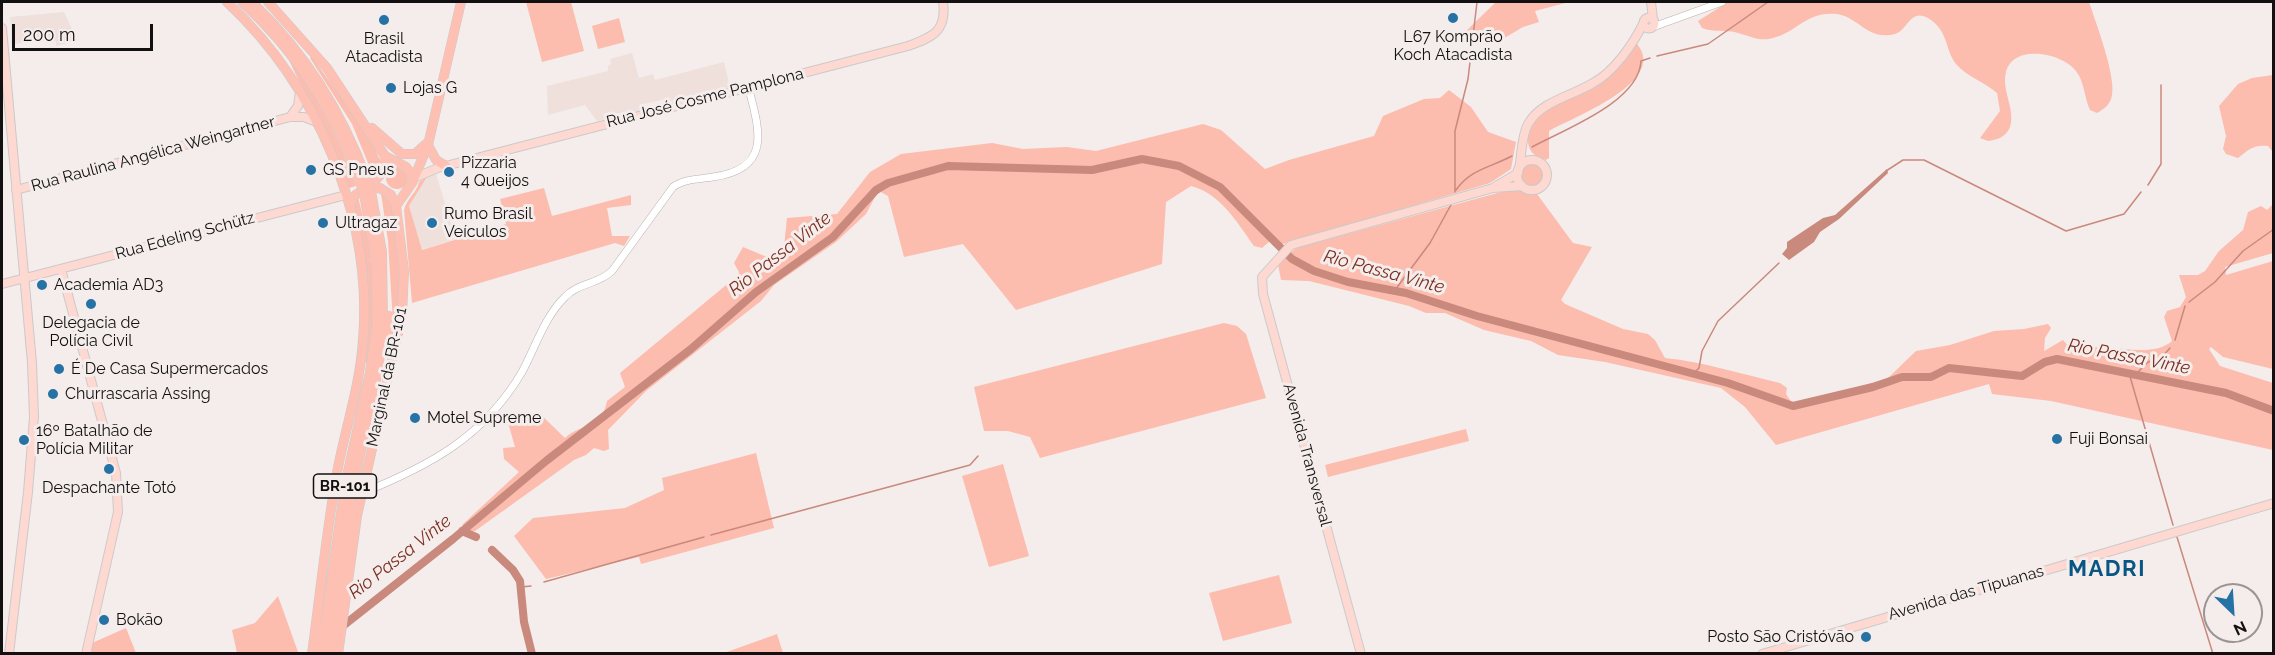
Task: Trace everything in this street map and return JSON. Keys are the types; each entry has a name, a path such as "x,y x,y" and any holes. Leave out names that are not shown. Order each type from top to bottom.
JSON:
{"highway":[{"path":"228,2 299,64"},
{"name":"Marginal da BR-101","path":"228,2 266,43 300,92 317,122 342,181 359,249 364,309 361,360 337,475 312,654"},
{"name":"BR-101","path":"242,2 274,33 299,64 334,119 367,186 376,262 377,302 374,350 347,477 326,624 330,650"},
{"name":"BR-101","path":"252,2 272,20 300,53 329,96 350,136 367,186 382,252 384,314 380,361 351,497 330,650"},
{"path":"257,2 272,20"},
{"path":"268,2 313,51 364,120 385,156 403,165 420,166"},
{"path":"396,206 414,178 429,142 461,2"},
{"path":"364,120 402,154 419,152 429,142"},
{"path":"429,142 436,160 442,167"},
{"path":"367,186 382,173 385,156"},
{"path":"403,165 414,178"},
{"path":"342,181 349,189 381,183 397,192 406,190"},
{"path":"350,207 354,194 380,188 391,195 396,206"},
{"name":"Marginal da BR-101","path":"330,650 345,609 362,493 402,315 405,283 396,206"},
{"path":"382,252 393,361"},
{"path":"352,407 374,350"}],"main road":[{"name":"Rua José Cosme Pamplona","path":"414,178 442,167 924,40 942,25 945,15 943,2"},
{"path":"1522,186 1518,171 1527,126 1535,115 1554,102 1596,82 1637,35 1651,23 1651,3"},
{"path":"2,28 26,292 34,417 9,654"},
{"name":"Rua Raulina Angélica Weingartner","path":"290,117 298,106 300,92"},
{"name":"Rua Raulina Angélica Weingartner","path":"16,190 290,117 304,117 317,122"},
{"path":"1493,188 1522,186 1531,190 1544,184 1546,170 1535,161 1523,142"},
{"path":"1493,188 1518,171 1526,162 1535,161"},
{"name":"Rua José Cosme Pamplona","path":"420,166 442,167"},
{"name":"Avenida Transversal","path":"1361,654 1261,286 1264,273 1291,245 1493,188"},
{"name":"Rua Edeling Schütz","path":"2,284 346,195"},
{"path":"61,268 116,473 119,494 116,523 86,654"},
{"path":"2,284 26,292"},
{"name":"Avenida das Tipuanas","path":"1762,654 2274,503"}],"street":[{"path":"1651,23 1722,2"},
{"path":"362,493 412,472 480,427 513,386 561,301 575,289 609,274 673,187 687,181 733,173 750,163 755,156 759,132 747,86"}],"shaded area":[{"path":"526,2 571,2 584,51 542,62"},
{"path":"1496,2 1569,2 1535,11 1539,22 1523,27 1506,37 1446,39 1463,34"},
{"path":"1728,2 2089,2 2111,75 2111,98 2107,106 2097,113 2090,110 2081,80 2070,65 2061,59 2039,54 2018,57 2010,63 2005,79 2011,114 2010,127 2001,137 1988,141 1980,138 2000,111 1997,93 1956,64 1940,28 1928,18 1917,16 1899,32 1885,35 1870,31 1851,19 1836,14 1817,16 1781,35 1768,39 1702,28 1698,21"},
{"path":"64,12 77,40 56,46 56,41 51,40 12,44 10,17"},
{"path":"619,18 625,42 598,49 592,26"},
{"path":"1637,44 1643,58 1640,72 1629,85 1595,108 1549,131 1549,158 1546,160 1534,154 1528,142 1529,130 1535,121 1556,105 1603,82"},
{"path":"632,53 639,78 653,74 655,80 724,62 730,87 668,102 666,99 644,104 645,109 597,121 585,105 548,115 547,86 608,71 608,66 611,64 610,59"},
{"path":"312,57 370,137 382,165 375,180 352,124 310,58"},
{"path":"288,58 327,119 356,186 349,188"},
{"path":"2273,75 2273,152 2268,146 2258,146 2238,158 2226,154 2223,149 2226,136 2219,106 2238,84 2252,78"},
{"path":"1449,90 1471,107 1488,132 1516,142 1511,169 1490,183 1283,244 1271,240 1262,248 1254,246 1234,218 1211,195 1191,186 1166,202 1162,264 1016,310 963,244 904,257 888,196 881,192 876,195 866,214 836,242 774,285 761,301 646,391 608,430 609,449 604,451 594,448 586,455 574,460 475,531 470,532 462,525 519,472 504,459 503,448 515,447 507,419 538,412 565,438 596,422 604,411 607,401 625,387 620,373 737,276 739,272 734,263 743,247 767,257 783,256 787,218 837,214 870,172 901,154 992,143 1023,149 1067,147 1096,151 1203,124 1221,130 1265,169 1374,136 1383,116 1424,99 1440,98"},
{"path":"1532,163 1541,166 1544,175 1541,184 1532,187 1523,184 1520,175 1523,166"},
{"path":"397,167 407,174 408,178 401,188 397,189 387,182 386,178 393,168"},
{"path":"1887,169 1888,173 1839,219 1820,232 1814,242 1789,260 1782,254 1787,248 1787,242 1823,218 1835,215"},
{"name":"Rumo Brasil Veículos","path":"436,174 456,239 421,250 409,206 427,177"},
{"path":"427,177 409,206 422,250 506,224 500,199 544,188 552,216 631,195 631,205 607,208 612,236 630,236 624,246 615,243 412,303 404,210 419,182"},
{"path":"1512,189 1537,194 1573,243 1592,247 1561,300 1565,304 1623,329 1648,334 1655,340 1665,358 1708,365 1780,383 1787,388 1786,394 1794,406 1888,378 1916,351 1950,345 1994,331 2024,329 2048,324 2051,328 2045,338 2044,351 2063,340 2071,349 2104,347 2150,350 2158,348 2172,341 2164,317 2167,311 2180,307 2186,297 2179,275 2198,275 2205,271 2219,251 2243,230 2248,212 2261,206 2267,210 2273,204 2273,253 2225,267 2226,275 2273,261 2273,369 2223,357 2211,347 2209,349 2220,366 2273,383 2273,450 2051,401 1992,394 1989,384 1776,445 1745,407 1721,388 1605,362 1558,355 1531,341 1484,330 1445,313 1426,313 1409,306 1309,281 1281,280 1278,264 1296,248"},
{"path":"381,193 395,206 401,290 394,339 388,241"},
{"path":"358,197 371,260 373,282 373,326 366,368 366,292 353,201"},
{"path":"1224,323 1237,326 1246,334 1266,398 1040,458 1030,437 1008,431 984,431 974,387"},
{"path":"1466,429 1469,441 1328,477 1325,465"},
{"path":"756,453 774,528 641,564 639,557 546,579 514,536 533,518 625,508 664,490 662,478"},
{"path":"1003,464 1029,556 989,567 962,476"},
{"path":"1279,575 1292,623 1223,641 1209,593"},
{"path":"278,596 298,652 237,653 232,630 255,623"},
{"path":"126,628 136,653 88,654 92,643"},
{"path":"777,634 783,653 724,653"}],"waterway":[{"path":"1455,192 1455,131 1468,79 1477,2"},
{"path":"1657,56 1708,44 1768,2"},
{"path":"1532,147 1598,113 1614,101 1628,89 1637,76 1641,61 1650,58"},
{"path":"2148,185 2161,164 2161,85"},
{"path":"1456,190 1474,173 1512,156"},
{"name":"Rio Passa Vinte","path":"339,629 453,539 546,461 691,349 756,292 833,237 876,190 888,183 948,166 1092,170 1142,159 1179,166 1220,187 1292,259 1314,271 1348,282 1406,293 1477,316 1728,383 1793,406 1873,387 1902,377 1931,377 1949,368 2022,376 2045,362 2057,359 2226,393 2274,411"},
{"path":"1886,171 1903,160 1924,160 2066,231 2124,214 2141,192"},
{"path":"1395,290 1430,243 1452,203"},
{"path":"2189,302 2215,282 2243,251 2274,229"},
{"path":"1692,375 1699,368 1702,351 1718,321 1779,263"},
{"path":"2175,340 2185,306"},
{"path":"2136,374 2148,362 2162,357 2170,348"},
{"path":"2129,373 2173,525"},
{"path":"711,535 970,465 978,456"},
{"path":"462,531 476,537"},
{"path":"544,582 704,537"},
{"path":"2177,537 2213,654"},
{"path":"492,550 513,570 520,581 524,622 532,654"},
{"path":"521,587 531,586"}],"place":[{"name":"L67 Komprão Koch Atacadista","path":"1453,18"},
{"name":"Brasil Atacadista","path":"384,20"},
{"name":"Lojas G","path":"391,88"},
{"name":"GS Pneus","path":"311,170"},
{"name":"Pizzaria 4 Queijos","path":"449,172"},
{"name":"Ultragaz","path":"323,223"},
{"name":"Rumo Brasil Veículos","path":"432,223"},
{"name":"Academia AD3","path":"42,285"},
{"name":"Delegacia de Polícia Civil","path":"91,304"},
{"name":"É De Casa Supermercados","path":"59,369"},
{"name":"Churrascaria Assing","path":"53,394"},
{"name":"Motel Supreme","path":"415,418"},
{"name":"Fuji Bonsai","path":"2057,439"},
{"name":"16º Batalhão de Polícia Militar","path":"24,440"},
{"name":"Despachante Totó","path":"109,469"},
{"name":"Bokão","path":"104,620"},
{"name":"Posto São Cristóvão","path":"1866,637"}],"district":[{"name":"MADRI","path":"2107,569"}]}
